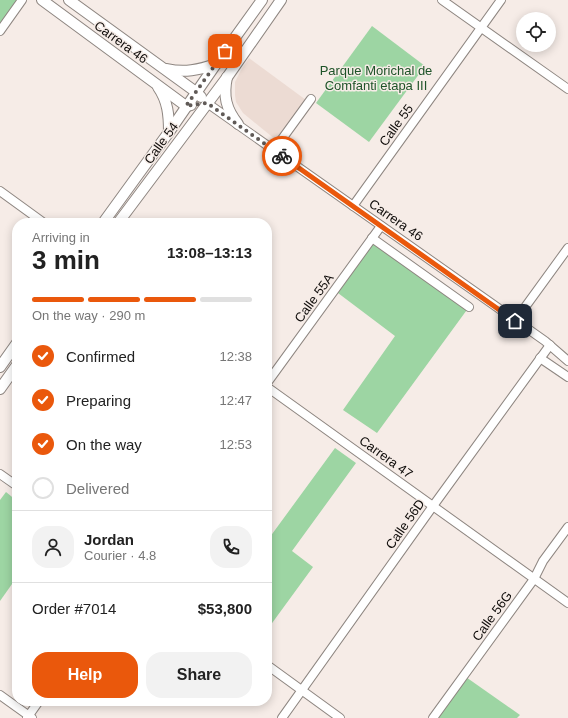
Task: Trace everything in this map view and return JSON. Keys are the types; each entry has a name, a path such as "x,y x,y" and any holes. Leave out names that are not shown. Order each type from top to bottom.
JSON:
{"main road":[{"name":"Carrera 46","path":"42,0 186,106"},
{"name":"Carrera 46","path":"69,0 164,68 196,92 207,103"},
{"name":"Calle 54","path":"107,218 262,0"},
{"name":"Calle 54","path":"122,218 228,76 281,0"},
{"path":"98,41 101,33 108,28"},
{"path":"164,68 178,71 192,70 201,69 216,64"},
{"path":"228,76 225,98 232,116 238,124"},
{"path":"153,81 159,88 167,105 169,114 169,132"},
{"path":"186,106 207,103"},
{"path":"0,367 12,350"},
{"path":"0,389 12,372"}],"street":[{"path":"0,31 22,0"},
{"path":"442,0 568,89"},
{"name":"Calle 55","path":"353,206 501,0"},
{"path":"274,150 311,99"},
{"name":"Carrera 46","path":"207,103 550,345 568,361"},
{"path":"0,192 37,218"},
{"name":"Calle 55A","path":"272,377 381,226"},
{"path":"372,238 468,307"},
{"path":"515,321 568,248"},
{"name":"Calle 56D","path":"282,718 550,345"},
{"path":"540,358 568,377"},
{"name":"Carrera 47","path":"272,391 568,603"},
{"path":"0,474 12,482"},
{"name":"Calle 56G","path":"433,718 534,579 543,561 568,527"},
{"path":"272,669 340,718"},
{"path":"0,695 12,704"},
{"path":"15,706 30,717 37,706"}],"shaded area":[{"path":"249,58 306,100 276,140 243,113 236,102 235,82"}],"green space":[{"path":"0,0 22,0 0,31"},
{"name":"Parque Morichal de Comfanti etapa III","path":"372,26 425,66 369,142 316,103"},
{"path":"372,238 469,307 377,433 343,410 395,336 334,290"},
{"path":"335,448 356,463 292,551 313,567 272,623 272,534"},
{"path":"6,492 12,497 12,584 0,601 0,500"},
{"path":"463,675 520,715 517,718 433,718"}],"way so far":[{"path":"225,51 186,106 207,103 282,156"}],"route":[{"path":"282,156 515,321"}]}
